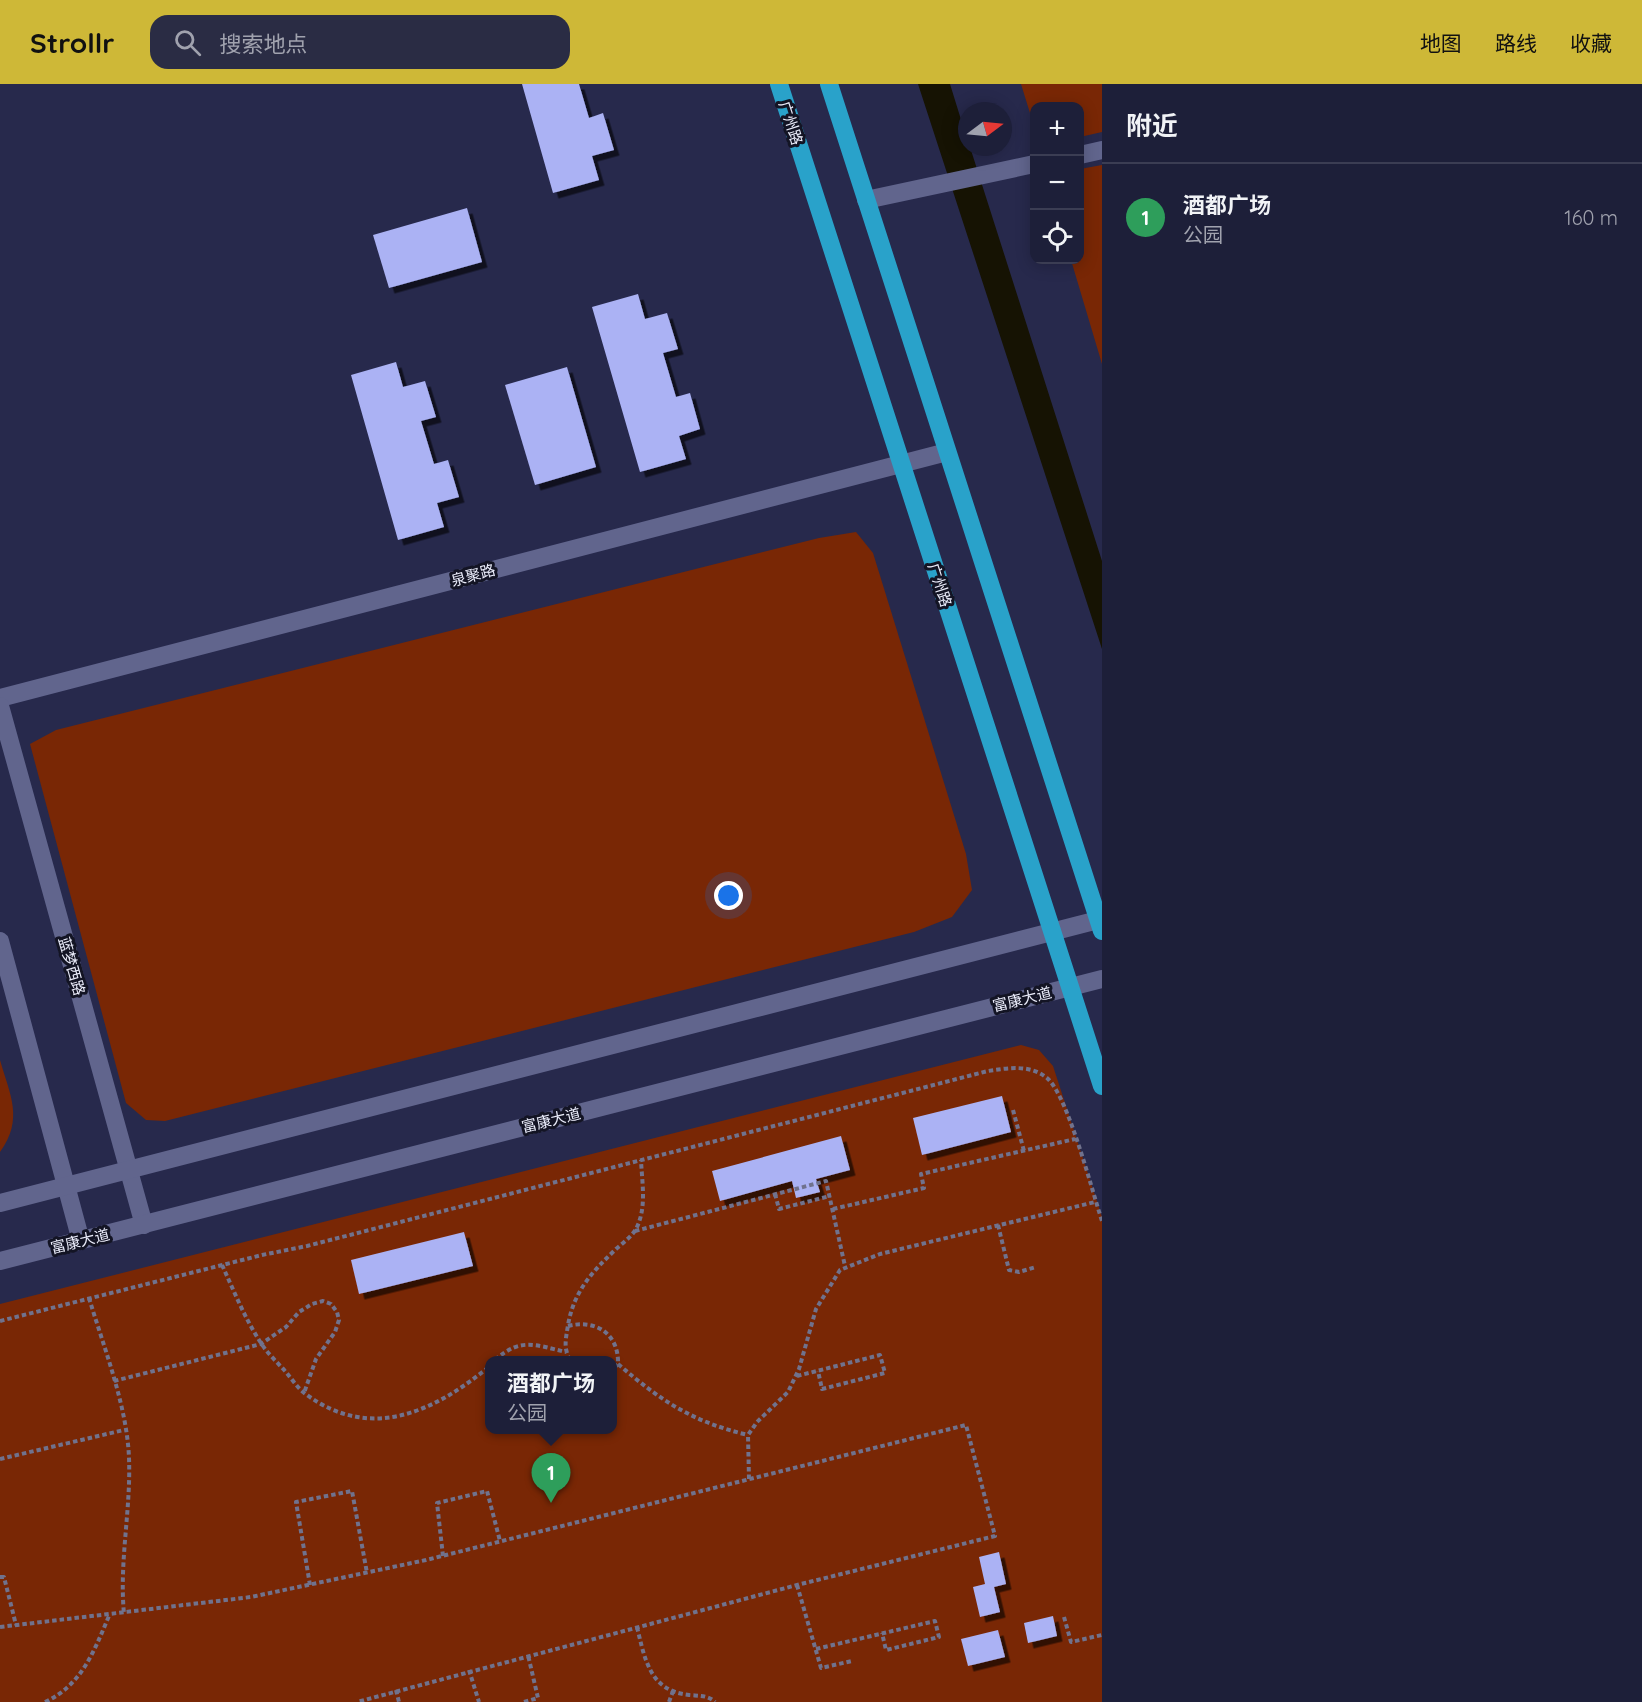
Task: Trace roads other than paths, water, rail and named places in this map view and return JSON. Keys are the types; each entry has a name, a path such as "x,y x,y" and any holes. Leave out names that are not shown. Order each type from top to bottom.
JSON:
{"main road":[{"name":"广州路","path":"779,84 1102,1086"},
{"path":"829,84 947,452 1097,899 1100,926"}],"street":[{"path":"1084,154 1102,150"},
{"path":"866,200 1030,165"},
{"name":"泉聚路","path":"0,698 947,452"},
{"name":"蓝梦西路","path":"0,706 144,1225"},
{"path":"0,1203 1052,932 1100,926"},
{"path":"0,941 81,1241"},
{"name":"富康大道","path":"0,1261 1102,979"}],"place":[{"name":"酒都广场","path":"551,1503"}]}
